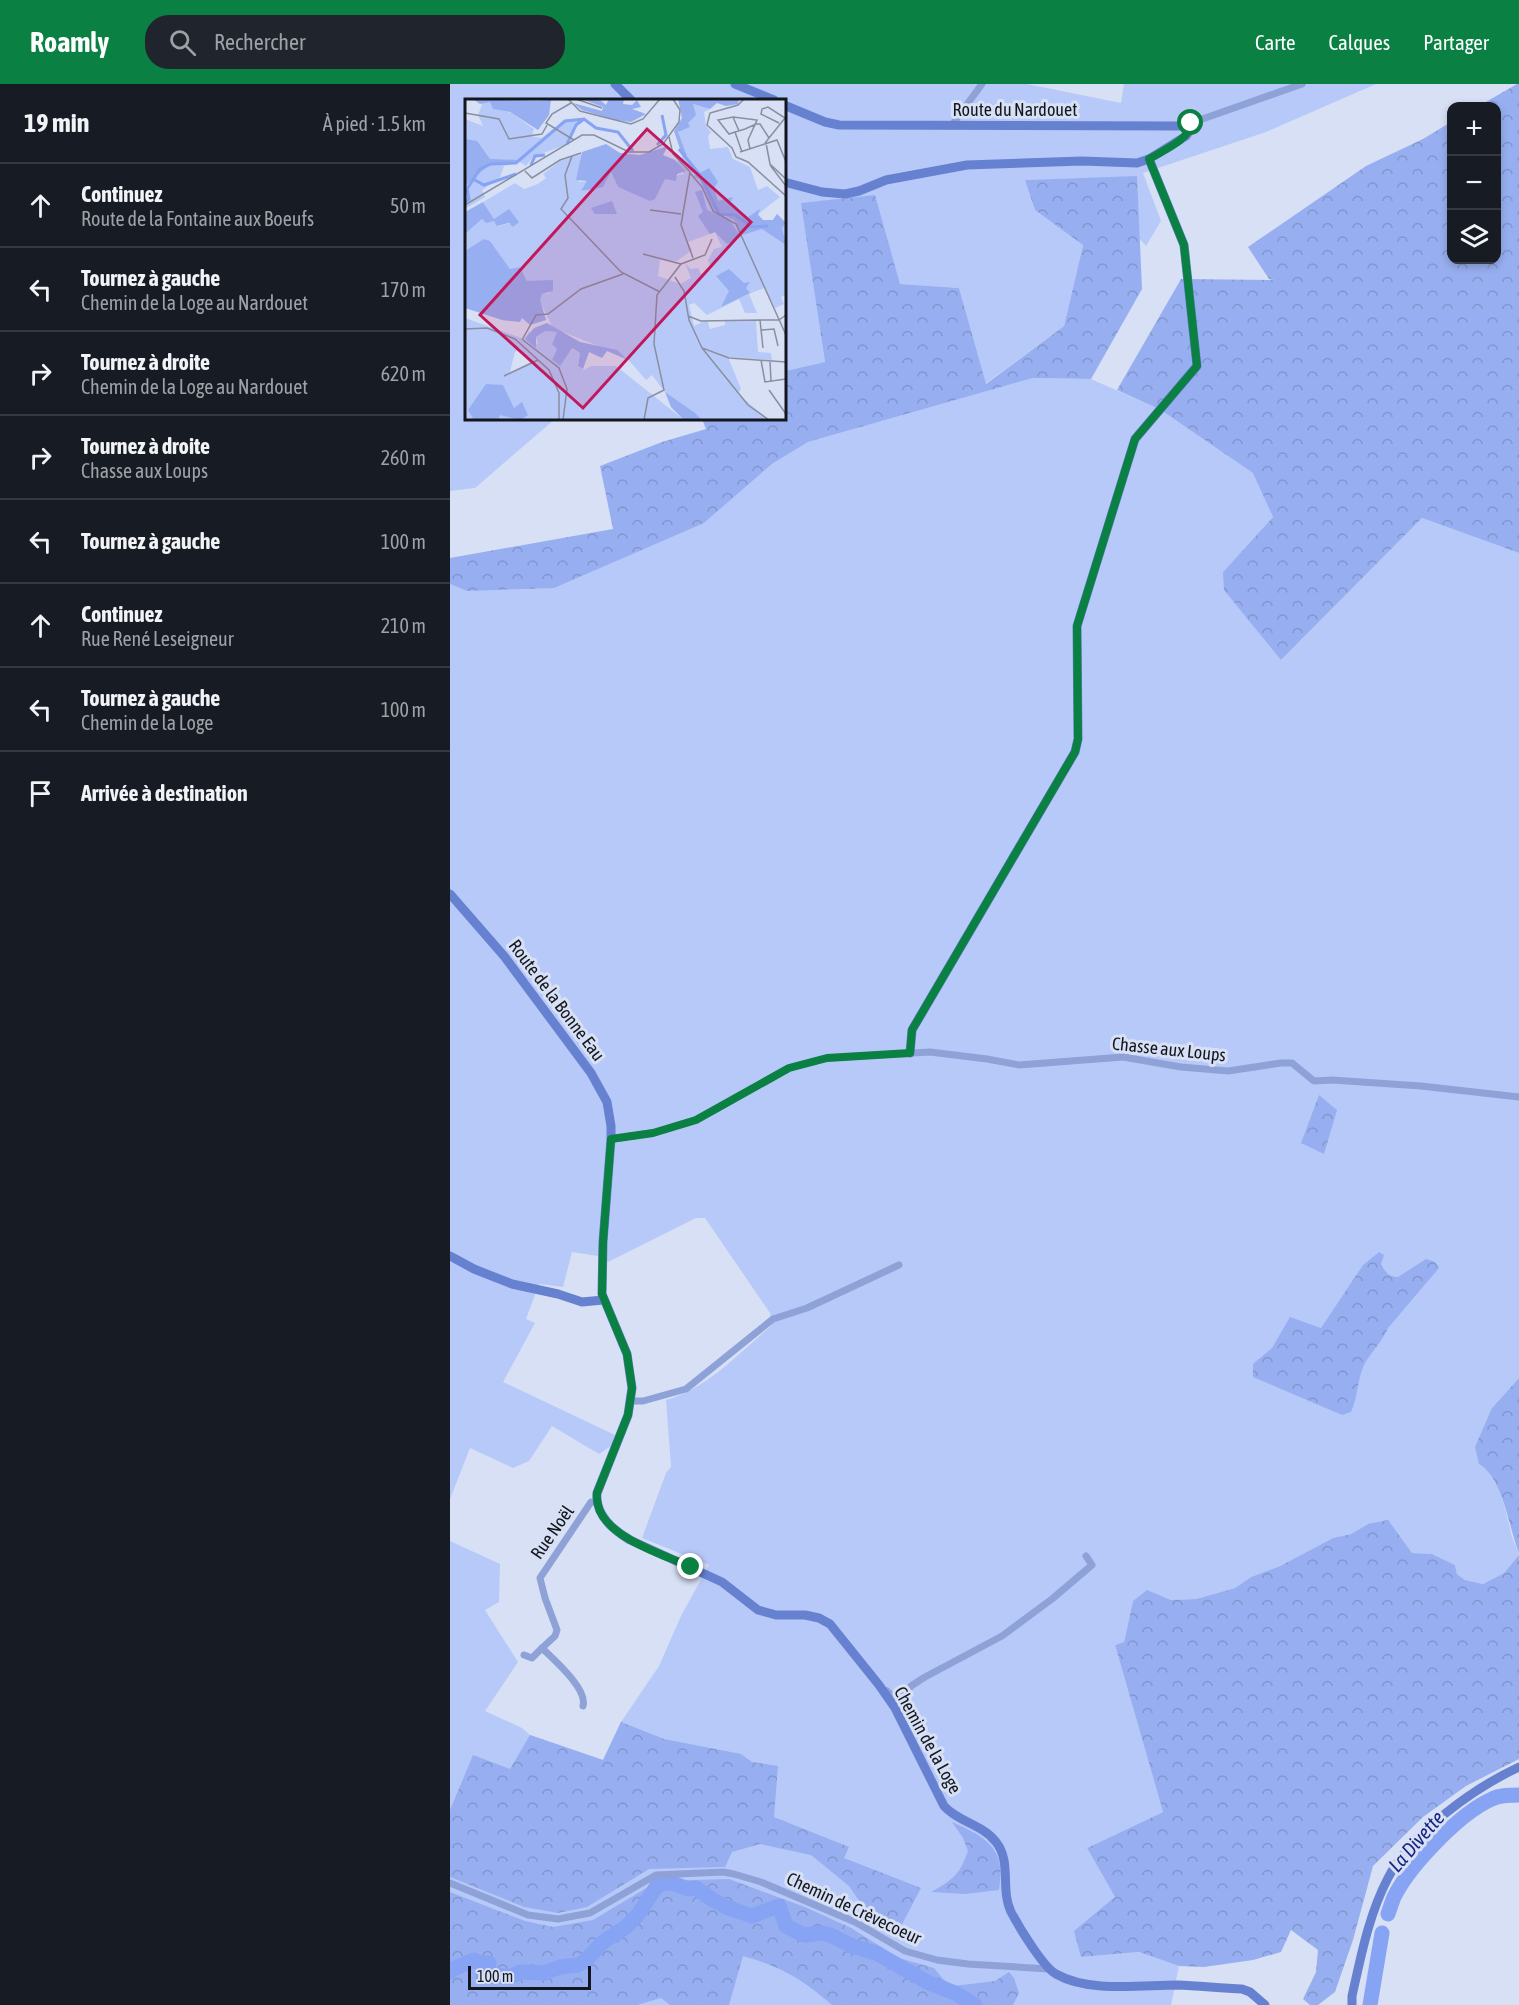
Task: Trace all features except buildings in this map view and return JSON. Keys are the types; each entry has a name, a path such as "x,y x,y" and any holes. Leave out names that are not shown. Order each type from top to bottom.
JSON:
{"street":[{"path":"615,84 630,99"},
{"path":"735,84 772,99"},
{"path":"952,125 982,84"},
{"name":"Route du Nardouet","path":"786,106 825,122 839,125 1178,126 1302,84"},
{"path":"786,183 822,192 845,194 886,180 967,165 1082,161 1137,164 1186,136 1191,129 1191,123"},
{"path":"910,1053 912,1030 1075,752 1078,739 1077,626 1135,439 1197,366 1184,245 1149,159"},
{"name":"Route de la Bonne Eau","path":"450,894 504,956 591,1072 607,1102 611,1139 602,1260 603,1300"},
{"name":"Chasse aux Loups","path":"611,1139 653,1133 696,1120 789,1068 827,1058 930,1052 1019,1065 1123,1057 1214,1071 1292,1063 1314,1081 1332,1080 1421,1086 1519,1096"},
{"path":"450,1256 505,1282 582,1302 603,1300 627,1354 632,1379 628,1415 597,1493 596,1502"},
{"path":"631,1401 643,1401 686,1389 773,1319 807,1308 899,1265"},
{"name":"Rue Noël","path":"542,1648 555,1636 557,1630 544,1598 540,1576 591,1502 596,1502"},
{"name":"Chemin de la Loge","path":"596,1502 606,1520 620,1534 722,1582 758,1610 776,1615 806,1615 825,1620 833,1627 879,1685 894,1708 944,1806 951,1814 980,1828 995,1840 1006,1864 1004,1888 1011,1911 1049,1969"},
{"path":"879,1685 900,1700 912,1686 925,1677 1002,1636 1052,1599 1092,1565 1086,1556"},
{"path":"524,1655 532,1658 542,1648 578,1687 584,1699 583,1706"},
{"path":"1352,2005 1366,1935 1388,1877 1415,1841 1448,1812 1476,1790 1519,1767"},
{"name":"Chemin de Crèvecoeur","path":"450,1883 528,1915 558,1919 590,1913 656,1875 723,1872 761,1882 855,1922 905,1951 937,1960 968,1964 1049,1969"},
{"path":"1049,1969 1072,1981 1099,1985 1178,1985 1242,1989 1251,1992 1265,2005"}],"shaded area":[{"path":"450,84 1027,84 1121,103 1124,84 1376,84 1266,132 1143,173 1161,221 1146,246 1086,178 1026,180 1035,210 1083,244 1064,326 985,384 959,288 900,284 802,204 825,362 786,371 786,99 465,99 465,420 554,420 475,488 450,491"},
{"path":"1033,378 1091,379 1161,410 1253,471 1273,517 1223,572 1281,660 1422,518 1519,553 1519,1378 1492,1408 1479,1464 1493,1478 1498,1487 1519,1555 1504,1573 1483,1584 1465,1580 1457,1574 1455,1565 1432,1554 1412,1553 1392,1527 1368,1524 1351,1534 1333,1538 1280,1566 1251,1577 1235,1588 1196,1599 1171,1600 1147,1591 1133,1601 1124,1642 1115,1645 1163,1812 1087,1848 1115,1897 1081,1957 1139,1952 1179,1966 1171,2005 450,2005 450,1541 500,1564 499,1602 485,1610 518,1662 485,1711 522,1728 530,1735 603,1760 621,1722 659,1666 681,1616 709,1565 642,1538 666,1473 671,1467 666,1400 710,1378 772,1325 770,1313 705,1218 696,1218 608,1262 598,1256 572,1252 563,1287 539,1284 526,1319 535,1323 503,1382 615,1435 611,1446 599,1454 552,1426 529,1461 513,1468 470,1448 450,1499 450,584 467,591 704,523 772,464 808,442"}],"green space":[{"path":"1519,84 1519,553 1422,518 1281,660 1224,590 1223,572 1273,517 1253,473 1161,410 1117,390 1181,279 1274,280 1269,279 1248,247 1366,166 1423,139 1447,124 1447,264 1501,264 1501,102 1486,102"},
{"path":"1137,176 1142,289 1091,379 1033,378 808,442 772,464 704,523 554,588 467,591 450,584 450,558 613,529 600,466 662,442 706,429 702,420 786,420 786,371 825,362 801,203 875,195 900,284 959,288 986,384 1064,326 1083,245 1035,210 1025,180"},
{"path":"1319,1095 1337,1110 1324,1154 1301,1143"},
{"path":"1379,1252 1384,1255 1381,1264 1392,1276 1398,1277 1426,1259 1435,1262 1439,1268 1388,1328 1367,1360 1351,1412 1342,1415 1253,1377 1253,1364 1272,1348 1290,1317 1321,1328 1363,1265"},
{"path":"1519,1378 1519,1553 1500,1492 1487,1471 1479,1464 1475,1447 1492,1408"},
{"path":"1388,1520 1412,1553 1432,1554 1455,1565 1457,1574 1465,1580 1483,1584 1504,1573 1519,1555 1519,1759 1466,1786 1423,1817 1373,1866 1353,1940 1335,1992 1318,2005 1310,2005 1303,1999 1316,1972 1318,1950 1291,1930 1281,1952 1253,1960 1204,1967 1179,1966 1139,1952 1081,1957 1074,1931 1115,1897 1087,1848 1163,1812 1115,1645 1124,1642 1133,1601 1147,1590 1171,1600 1196,1599 1235,1588 1251,1577 1280,1566 1333,1538 1351,1534 1368,1524"},
{"path":"621,1722 664,1739 741,1754 752,1762 778,1766 774,1817 849,1847 844,1858 921,1888 897,1934 875,1924 849,1886 811,1855 760,1844 732,1852 725,1867 649,1869 587,1907 558,1913 524,1907 450,1877 450,1810 473,1755 510,1769 530,1735 603,1760"},
{"path":"952,1822 982,1838 994,1850 1000,1866 999,1890 965,1894 931,1892 955,1876 968,1851 963,1838"},
{"path":"729,1879 805,1907 851,1928 899,1958 934,1968 943,1979 954,1986 995,1981 1009,1972 1014,1978 1019,1993 1013,2005 832,2005 791,1975 743,1956 729,2005 670,2005 661,1998 637,2005 450,2005 450,1892 525,1921 553,1927 593,1920 658,1881"}],"waterway":[{"name":"La Divette","path":"1388,1914 1401,1884 1451,1828 1492,1799 1519,1795"},
{"path":"450,1972 474,1960 479,1963 489,1963 483,1976 488,1977 497,1975 510,1977 520,1972 544,1973 560,1967 578,1965 603,1942 626,1927 637,1916 656,1887 664,1883 672,1883 688,1889 696,1888 726,1907 752,1916 779,1906 786,1926 804,1935 822,1933 830,1935 852,1946 876,1953 929,1983 955,1993 975,2005"},
{"name":"La Divette","path":"1370,2005 1382,1933"}],"route":[{"path":"691,1567 620,1534 601,1514 596,1502 597,1493 628,1415 632,1388 627,1354 602,1294 605,1206 611,1139 653,1133 696,1120 789,1068 827,1058 910,1053 912,1030 1075,752 1078,739 1077,626 1135,439 1197,366 1184,245 1149,159 1186,136 1191,129 1191,123"}]}
